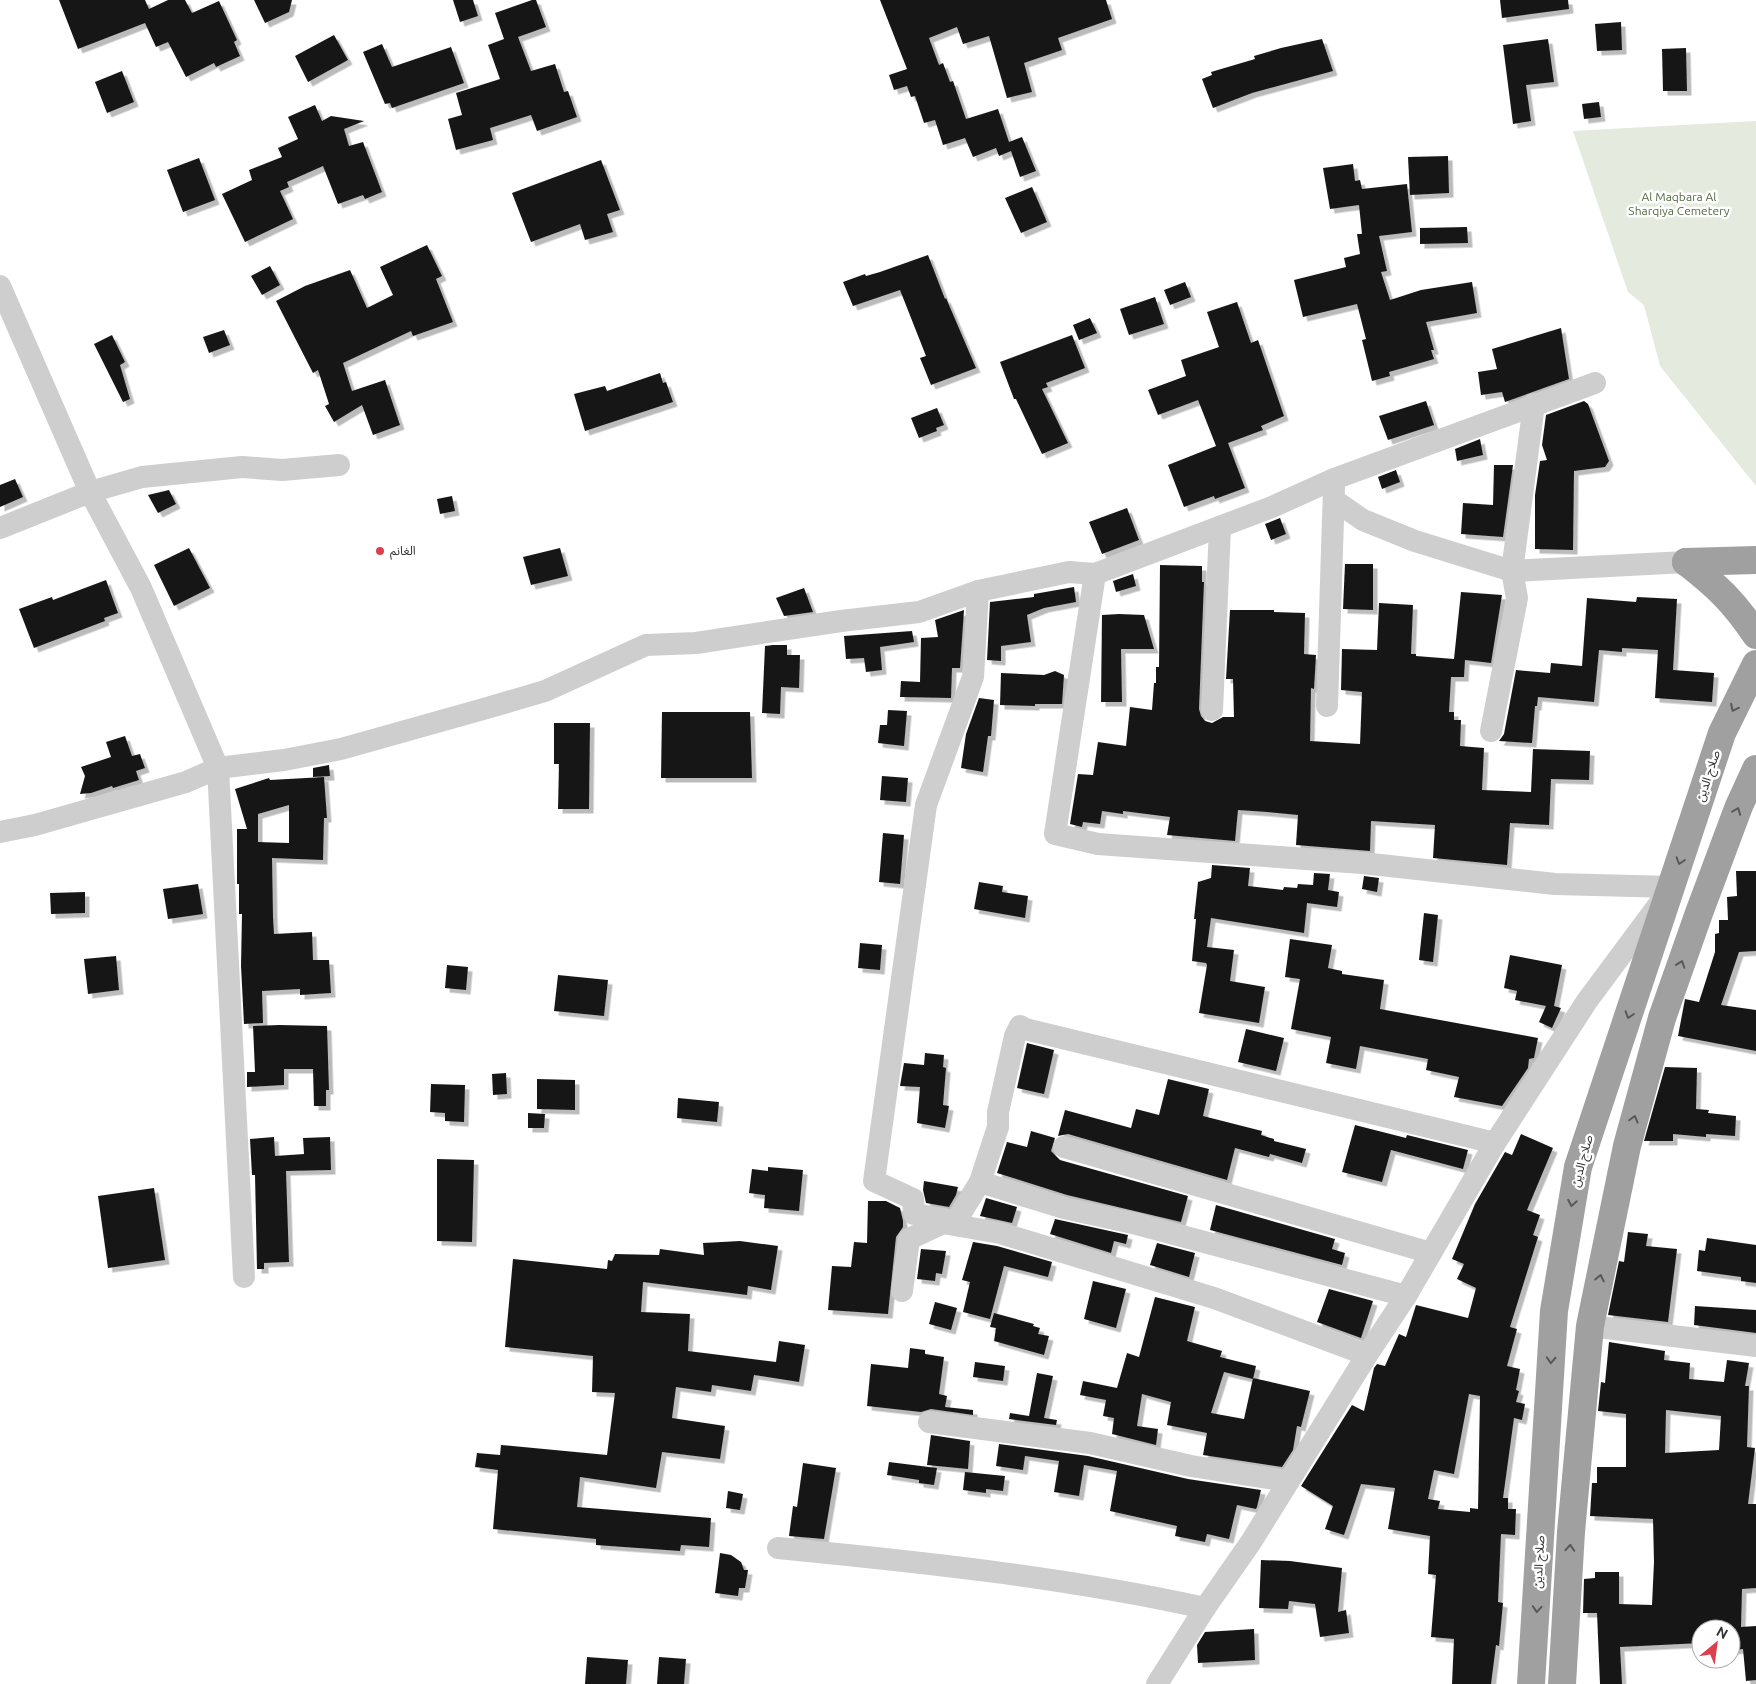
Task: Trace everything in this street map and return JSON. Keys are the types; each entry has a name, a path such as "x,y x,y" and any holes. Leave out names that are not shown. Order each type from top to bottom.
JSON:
{"highway":[{"path":"1686,562 1756,560"},
{"path":"1686,562 1712,582 1735,604 1756,635"},
{"name":"صلاح الدين","path":"1531,1684 1554,1311 1578,1167 1722,733 1756,664"},
{"path":"1562,1684 1571,1532 1590,1326 1627,1146 1662,1018 1722,850 1756,769"}],"street":[{"path":"0,286 90,492 141,588 218,768 244,1277"},
{"path":"0,832 35,825 186,782 218,768 284,760 341,749 545,691 646,646 696,643 841,620 919,612 978,591 1069,572 1095,574 1220,527 1334,490 1534,404 1595,383"},
{"path":"1491,731 1516,598 1512,571 1534,404"},
{"path":"0,528 90,492 121,482 166,473 242,467 282,470 339,465"},
{"path":"1334,490 1363,520 1415,541 1512,571 1686,562"},
{"path":"1327,706 1334,490"},
{"path":"1212,710 1220,527"},
{"path":"1095,574 1055,834 1098,844 1362,863 1555,884 1672,887"},
{"path":"978,591 973,677 926,805 874,1181 913,1199 914,1214 956,1222 980,1182 998,1127 1000,1102 1015,1036 1020,1026 1025,1029 1495,1143"},
{"path":"1158,1684 1205,1608 1251,1542 1367,1355 1406,1296 1495,1143 1587,1001 1672,887"},
{"path":"1064,1147 1431,1253"},
{"path":"980,1182 1064,1208 1137,1224 1406,1296"},
{"path":"902,1291 909,1238 943,1223 1000,1233 1214,1298 1367,1355"},
{"path":"1590,1326 1756,1346"},
{"path":"929,1422 1090,1443 1191,1466 1288,1481"},
{"path":"778,1548 985,1572 1163,1599 1205,1608"}],"green space":[{"name":"Al Maqbara Al Sharqiya Cemetery","path":"1756,121 1756,486 1660,366 1644,305 1628,292 1573,131"}],"building":[{"path":"59,0 145,0 149,9 168,0 185,0 192,13 219,1 237,40 234,42 240,56 216,67 214,63 186,77 168,42 156,47 145,23 78,49"},
{"path":"254,0 292,0 289,12 265,23"},
{"path":"453,0 473,0 478,16 460,22"},
{"path":"536,0 546,27 518,37 531,71 555,64 564,92 568,91 577,117 537,131 531,115 490,128 493,140 456,150 448,119 462,115 456,93 500,79 488,45 504,39 495,13"},
{"path":"880,0 1106,0 1112,19 1058,38 1062,50 1024,63 1032,92 1007,98 989,36 963,44 957,27 929,38 939,65 943,63 950,82 953,81 966,119 998,109 1009,142 1022,137 1036,171 1020,177 1011,151 999,156 996,148 973,157 965,138 943,145 935,120 924,123 915,96 911,97 907,86 894,90 889,75 907,69"},
{"path":"1500,0 1568,0 1569,9 1502,18"},
{"path":"1621,22 1622,50 1597,51 1595,24"},
{"path":"334,35 348,60 308,82 295,56"},
{"path":"1322,39 1333,71 1252,93 1213,108 1202,79 1212,75 1211,72 1255,59 1254,56"},
{"path":"1548,39 1554,82 1526,85 1531,121 1513,124 1503,45"},
{"path":"382,44 392,67 451,47 464,83 392,108 390,103 385,104 363,52"},
{"path":"1686,48 1687,91 1663,91 1662,49"},
{"path":"122,71 134,102 107,113 95,82"},
{"path":"1599,102 1601,117 1584,119 1582,104"},
{"path":"315,105 322,121 331,116 364,121 344,129 349,146 363,142 382,192 365,199 363,195 338,204 323,166 287,182 289,187 280,191 293,219 245,242 222,194 252,180 249,170 282,157 278,148 298,139 288,117"},
{"path":"1448,156 1449,193 1410,195 1408,157"},
{"path":"199,158 215,200 183,212 167,170"},
{"path":"601,160 620,210 607,214 613,232 585,240 580,224 531,242 512,193"},
{"path":"1353,164 1355,181 1360,180 1362,189 1407,184 1412,232 1379,236 1387,271 1381,272 1390,300 1421,290 1472,282 1477,313 1426,322 1434,350 1431,350 1434,359 1389,372 1390,376 1372,381 1362,340 1366,339 1357,304 1303,317 1294,280 1346,267 1344,258 1360,254 1357,234 1362,234 1359,205 1330,209 1323,168"},
{"path":"1032,187 1047,222 1021,233 1005,198"},
{"path":"1467,227 1468,243 1420,244 1420,228"},
{"path":"427,245 442,276 436,279 453,322 413,336 411,331 343,363 352,391 385,380 400,425 373,435 362,405 334,422 325,406 329,404 318,370 313,373 276,301 305,286 350,270 367,308 393,295 380,267"},
{"path":"928,255 945,299 976,368 931,385 920,358 926,356 900,290 853,306 843,282 865,274 866,276 880,272"},
{"path":"270,266 280,285 262,295 251,276"},
{"path":"1185,282 1191,297 1170,305 1164,290"},
{"path":"1155,297 1164,324 1129,335 1120,309"},
{"path":"1237,302 1251,343 1258,340 1284,416 1261,426 1263,430 1228,443 1245,488 1215,499 1214,496 1184,507 1168,465 1216,446 1198,400 1158,415 1148,390 1186,376 1181,360 1219,347 1207,312"},
{"path":"1090,318 1097,333 1079,340 1073,325"},
{"path":"1561,328 1569,379 1505,402 1502,392 1481,395 1478,372 1497,369 1492,349"},
{"path":"224,330 230,345 209,353 203,337"},
{"path":"112,335 125,362 120,365 130,399 123,402 94,344"},
{"path":"1072,335 1085,368 1046,383 1048,387 1042,389 1068,443 1042,454 1016,399 1014,399 1000,362"},
{"path":"660,373 663,383 666,382 673,402 585,431 574,394 605,386 607,391"},
{"path":"1426,401 1434,425 1388,440 1379,416"},
{"path":"1584,401 1588,404 1609,461 1605,467 1574,471 1573,550 1535,549 1535,495 1540,461 1547,460 1542,445 1546,415"},
{"path":"937,408 944,425 936,428 937,431 919,438 911,418"},
{"path":"1480,439 1483,455 1457,461 1455,449"},
{"path":"1494,465 1513,465 1503,537 1461,534 1463,503 1493,505"},
{"path":"1396,470 1400,482 1382,489 1378,477"},
{"path":"15,479 23,497 0,507 0,485"},
{"path":"169,490 176,504 158,513 148,495"},
{"path":"452,496 455,511 440,514 437,499"},
{"path":"1127,508 1139,540 1102,554 1089,522"},
{"path":"1280,518 1286,534 1271,540 1265,524"},
{"path":"189,548 210,588 174,606 154,565"},
{"path":"560,548 568,576 531,585 523,557"},
{"path":"1345,564 1373,564 1373,610 1343,609"},
{"path":"1160,565 1202,566 1202,582 1204,582 1199,709 1205,721 1212,723 1223,717 1234,717 1233,679 1226,679 1230,610 1274,610 1274,612 1305,613 1304,654 1316,655 1314,689 1311,688 1310,741 1360,744 1362,692 1341,690 1342,649 1377,650 1379,603 1413,605 1411,654 1454,659 1461,592 1502,595 1491,663 1465,660 1464,677 1451,677 1449,712 1454,712 1454,720 1461,720 1460,746 1484,748 1482,790 1531,792 1533,749 1590,751 1589,780 1551,779 1549,825 1510,823 1507,865 1433,858 1435,825 1371,821 1370,851 1296,845 1298,815 1267,812 1238,810 1235,841 1167,835 1170,817 1123,811 1123,814 1102,811 1100,824 1083,822 1082,827 1070,824 1078,774 1093,775 1098,742 1126,746 1130,707 1152,710 1156,667 1159,667"},
{"path":"1133,574 1136,586 1116,592 1113,581"},
{"path":"106,580 118,613 104,618 105,621 34,648 19,609 52,597 53,600"},
{"path":"1074,587 1076,602 1044,608 1027,615 1031,642 1001,646 1001,661 987,660 990,602 1034,597 1034,594"},
{"path":"804,588 813,612 784,616 776,598"},
{"path":"1637,597 1677,599 1673,670 1714,673 1712,702 1655,698 1658,650 1622,648 1622,652 1599,650 1594,702 1538,697 1537,706 1535,706 1532,743 1499,741 1504,734 1516,670 1550,673 1551,663 1582,666 1587,598 1636,602"},
{"path":"964,610 960,668 952,668 951,698 900,697 901,681 920,682 921,638 938,637 935,620"},
{"path":"1102,615 1144,615 1154,649 1121,649 1122,702 1101,702"},
{"path":"912,631 914,642 880,647 882,670 866,672 864,658 846,659 844,636"},
{"path":"787,645 787,655 800,655 799,688 781,687 780,714 762,713 765,646"},
{"path":"1055,671 1064,675 1062,704 1035,704 1035,706 1000,705 1001,673 1044,675"},
{"path":"979,698 994,700 991,736 988,736 983,772 961,768 966,734"},
{"path":"888,710 907,711 904,746 878,743 880,725 887,725"},
{"path":"662,712 750,712 752,778 661,778"},
{"path":"554,723 590,723 589,809 558,809 559,764 554,764"},
{"path":"125,736 132,756 140,754 145,768 136,771 139,780 113,788 112,786 91,793 80,794 85,776 81,767 111,757 106,742"},
{"path":"329,765 330,776 313,777 313,768"},
{"path":"882,776 908,778 906,802 880,800"},
{"path":"324,777 327,818 324,818 323,860 272,858 273,917 274,934 312,932 313,960 329,960 331,993 300,995 300,989 262,991 263,1023 244,1024 241,966 242,914 239,914 239,884 237,884 237,829 247,829 235,789 269,778 270,780","holes":["289,805 289,843 258,842 258,814"]},
{"path":"883,833 904,835 900,884 879,882"},
{"path":"1212,865 1250,868 1248,886 1283,890 1284,887 1297,888 1298,884 1313,885 1314,873 1330,874 1328,890 1339,892 1337,907 1307,903 1304,933 1211,918 1207,947 1234,950 1230,981 1265,987 1259,1023 1199,1013 1207,965 1206,963 1192,961 1196,919 1194,919 1198,882 1211,878"},
{"path":"1736,871 1756,871 1756,951 1739,952 1721,1005 1756,1010 1756,1051 1678,1036 1685,999 1699,1002 1715,952 1715,934 1719,933 1719,920 1728,920 1727,897 1737,896"},
{"path":"1364,876 1379,878 1377,892 1362,889"},
{"path":"979,882 1003,886 1002,892 1028,896 1025,918 974,909"},
{"path":"198,884 203,914 168,919 163,889"},
{"path":"85,892 85,913 51,914 50,893"},
{"path":"1424,913 1438,915 1433,962 1419,960"},
{"path":"1290,939 1332,945 1328,968 1342,971 1342,974 1384,980 1380,1009 1538,1038 1534,1058 1529,1059 1528,1068 1502,1106 1454,1097 1459,1077 1426,1070 1428,1059 1360,1046 1356,1069 1326,1063 1331,1037 1291,1029 1300,979 1285,977"},
{"path":"860,943 882,945 880,970 858,968"},
{"path":"1510,955 1562,965 1554,1006 1561,1008 1552,1028 1539,1022 1546,1006 1515,1000 1517,991 1504,988"},
{"path":"116,956 119,990 88,994 84,959"},
{"path":"447,965 468,967 466,990 445,988"},
{"path":"558,975 608,980 604,1016 554,1011"},
{"path":"253,1026 327,1026 329,1090 326,1090 326,1106 314,1106 313,1069 284,1069 284,1085 247,1087 247,1072 255,1072"},
{"path":"1246,1029 1284,1038 1276,1071 1238,1062"},
{"path":"1027,1043 1054,1050 1044,1094 1017,1088"},
{"path":"925,1053 944,1055 943,1067 946,1068 943,1105 949,1106 945,1128 917,1123 920,1087 900,1086 904,1063 924,1065"},
{"path":"1665,1067 1697,1068 1696,1109 1709,1110 1708,1113 1736,1116 1735,1136 1706,1134 1706,1137 1673,1134 1673,1141 1644,1141"},
{"path":"506,1073 507,1094 493,1095 492,1074"},
{"path":"537,1079 575,1080 575,1110 537,1109"},
{"path":"1168,1079 1209,1089 1203,1116 1262,1131 1261,1135 1274,1139 1274,1141 1306,1149 1302,1163 1270,1154 1269,1157 1235,1148 1227,1180 1068,1134 1058,1136 1065,1110 1131,1128 1136,1109 1159,1115"},
{"path":"431,1084 465,1085 464,1122 445,1121 445,1113 430,1112"},
{"path":"678,1098 719,1102 717,1122 677,1118"},
{"path":"528,1113 545,1114 544,1128 528,1128"},
{"path":"1355,1125 1406,1138 1407,1135 1468,1150 1463,1169 1391,1150 1382,1182 1342,1172"},
{"path":"1031,1131 1055,1138 1051,1151 1060,1160 1188,1196 1181,1222 1067,1195 997,1173 1007,1142 1027,1147"},
{"path":"1521,1134 1553,1148 1527,1210 1540,1215 1533,1235 1538,1237 1510,1327 1517,1329 1507,1366 1520,1369 1516,1390 1519,1391 1516,1402 1525,1404 1522,1420 1514,1418 1503,1498 1508,1498 1508,1509 1516,1509 1515,1535 1501,1534 1498,1602 1503,1603 1499,1646 1496,1645 1491,1684 1452,1684 1454,1639 1431,1637 1436,1575 1428,1574 1430,1536 1388,1529 1395,1488 1361,1484 1344,1535 1325,1529 1333,1506 1301,1486 1352,1405 1364,1411 1374,1368 1377,1364 1385,1366 1399,1334 1406,1337 1416,1305 1468,1318 1476,1288 1457,1279 1464,1264 1452,1259 1475,1204 1505,1152 1512,1155","holes":["1469,1394 1480,1396 1478,1509 1470,1508 1470,1512 1438,1509 1440,1501 1428,1499 1434,1470 1454,1474"]},
{"path":"274,1137 275,1156 304,1154 303,1138 330,1137 331,1170 286,1171 289,1262 264,1263 264,1269 257,1269 255,1175 252,1175 250,1139"},
{"path":"437,1159 474,1160 472,1242 437,1241"},
{"path":"768,1167 803,1170 799,1211 764,1208 765,1195 749,1193 752,1169 768,1171"},
{"path":"924,1181 958,1187 949,1207 926,1203 923,1190"},
{"path":"154,1188 165,1260 108,1268 98,1196"},
{"path":"986,1198 1017,1207 1012,1223 980,1216"},
{"path":"868,1201 886,1201 900,1208 903,1221 903,1227 896,1237 888,1314 828,1310 832,1266 851,1267 854,1242 867,1243"},
{"path":"1216,1205 1335,1239 1332,1249 1345,1253 1342,1265 1210,1230"},
{"path":"1055,1219 1128,1235 1126,1244 1114,1241 1111,1253 1050,1234"},
{"path":"1628,1232 1648,1234 1646,1246 1677,1249 1668,1322 1608,1315 1619,1261 1624,1262"},
{"path":"1707,1238 1756,1245 1756,1283 1741,1281 1741,1277 1697,1271 1699,1250 1705,1251"},
{"path":"740,1241 778,1246 771,1290 748,1286 747,1295 643,1282 641,1312 690,1314 688,1351 776,1362 779,1341 805,1345 799,1382 754,1375 751,1391 712,1385 711,1392 676,1387 672,1418 725,1426 720,1459 662,1452 656,1488 580,1477 577,1507 711,1518 709,1547 681,1545 680,1551 596,1545 596,1539 493,1529 498,1470 475,1467 477,1453 500,1455 501,1445 607,1455 615,1393 592,1392 593,1356 505,1347 513,1259 607,1269 608,1260 612,1261 615,1254 659,1255 660,1249 704,1255 703,1243"},
{"path":"973,1242 997,1246 1052,1262 1048,1277 1004,1266 990,1319 963,1312 970,1282 962,1280"},
{"path":"1157,1243 1195,1253 1189,1277 1150,1265"},
{"path":"921,1249 946,1251 942,1274 936,1273 935,1281 917,1279"},
{"path":"1093,1281 1126,1289 1116,1328 1084,1319"},
{"path":"1329,1289 1373,1301 1361,1338 1317,1322"},
{"path":"1155,1297 1195,1307 1187,1341 1222,1351 1220,1357 1256,1366 1253,1378 1310,1391 1301,1427 1297,1426 1293,1450 1282,1467 1203,1455 1207,1433 1167,1425 1171,1402 1142,1394 1137,1426 1158,1429 1156,1445 1112,1434 1114,1418 1103,1416 1106,1400 1080,1395 1083,1381 1117,1388 1127,1353 1139,1357","holes":["1224,1372 1253,1379 1244,1419 1211,1413"]},
{"path":"935,1302 957,1308 951,1330 929,1324"},
{"path":"1695,1306 1756,1310 1756,1333 1694,1325"},
{"path":"994,1313 1034,1324 1033,1326 1040,1328 1038,1334 1049,1336 1044,1355 994,1341 996,1328 990,1327"},
{"path":"1609,1342 1665,1351 1664,1360 1690,1363 1689,1379 1724,1382 1727,1360 1749,1363 1745,1386 1749,1386 1747,1447 1755,1448 1748,1504 1756,1504 1756,1588 1742,1589 1741,1627 1741,1619 1691,1619 1691,1643 1620,1647 1622,1684 1600,1684 1597,1613 1583,1613 1584,1579 1595,1578 1595,1572 1619,1572 1619,1604 1652,1605 1653,1519 1590,1516 1592,1483 1597,1483 1597,1467 1626,1467 1626,1414 1598,1411 1601,1382 1605,1383","holes":["1666,1410 1721,1416 1719,1450 1665,1453"]},
{"path":"910,1348 925,1350 925,1354 944,1357 939,1394 947,1396 945,1407 973,1410 973,1415 931,1409 921,1412 867,1406 871,1364 908,1368"},
{"path":"975,1362 1005,1366 1003,1381 973,1377"},
{"path":"1037,1373 1053,1376 1044,1418 1057,1420 1056,1425 1009,1419 1010,1413 1029,1416"},
{"path":"931,1435 970,1441 968,1469 927,1465"},
{"path":"999,1444 1088,1456 1188,1479 1261,1490 1256,1509 1237,1505 1229,1539 1207,1534 1205,1542 1175,1536 1177,1526 1110,1511 1117,1471 1084,1465 1079,1496 1054,1492 1059,1461 1025,1456 1023,1470 996,1466"},
{"path":"889,1462 937,1468 934,1485 919,1483 919,1480 887,1475"},
{"path":"803,1463 836,1468 824,1539 789,1536 793,1506 797,1507"},
{"path":"965,1472 1005,1476 1003,1491 986,1489 986,1493 963,1490"},
{"path":"728,1491 743,1494 740,1510 726,1508"},
{"path":"720,1553 731,1555 741,1562 744,1570 748,1570 745,1588 739,1588 738,1596 715,1593"},
{"path":"1261,1560 1290,1561 1342,1568 1338,1612 1346,1610 1349,1633 1320,1637 1315,1604 1289,1601 1288,1609 1259,1608"},
{"path":"1756,1626 1756,1680 1746,1681 1743,1649 1741,1649 1741,1627"},
{"path":"1254,1629 1255,1660 1198,1663 1197,1645 1205,1632"},
{"path":"587,1657 628,1660 626,1684 585,1684"},
{"path":"659,1657 686,1659 684,1684 657,1684"}],"place":[{"name":"الغانم","path":"380,551"}]}
